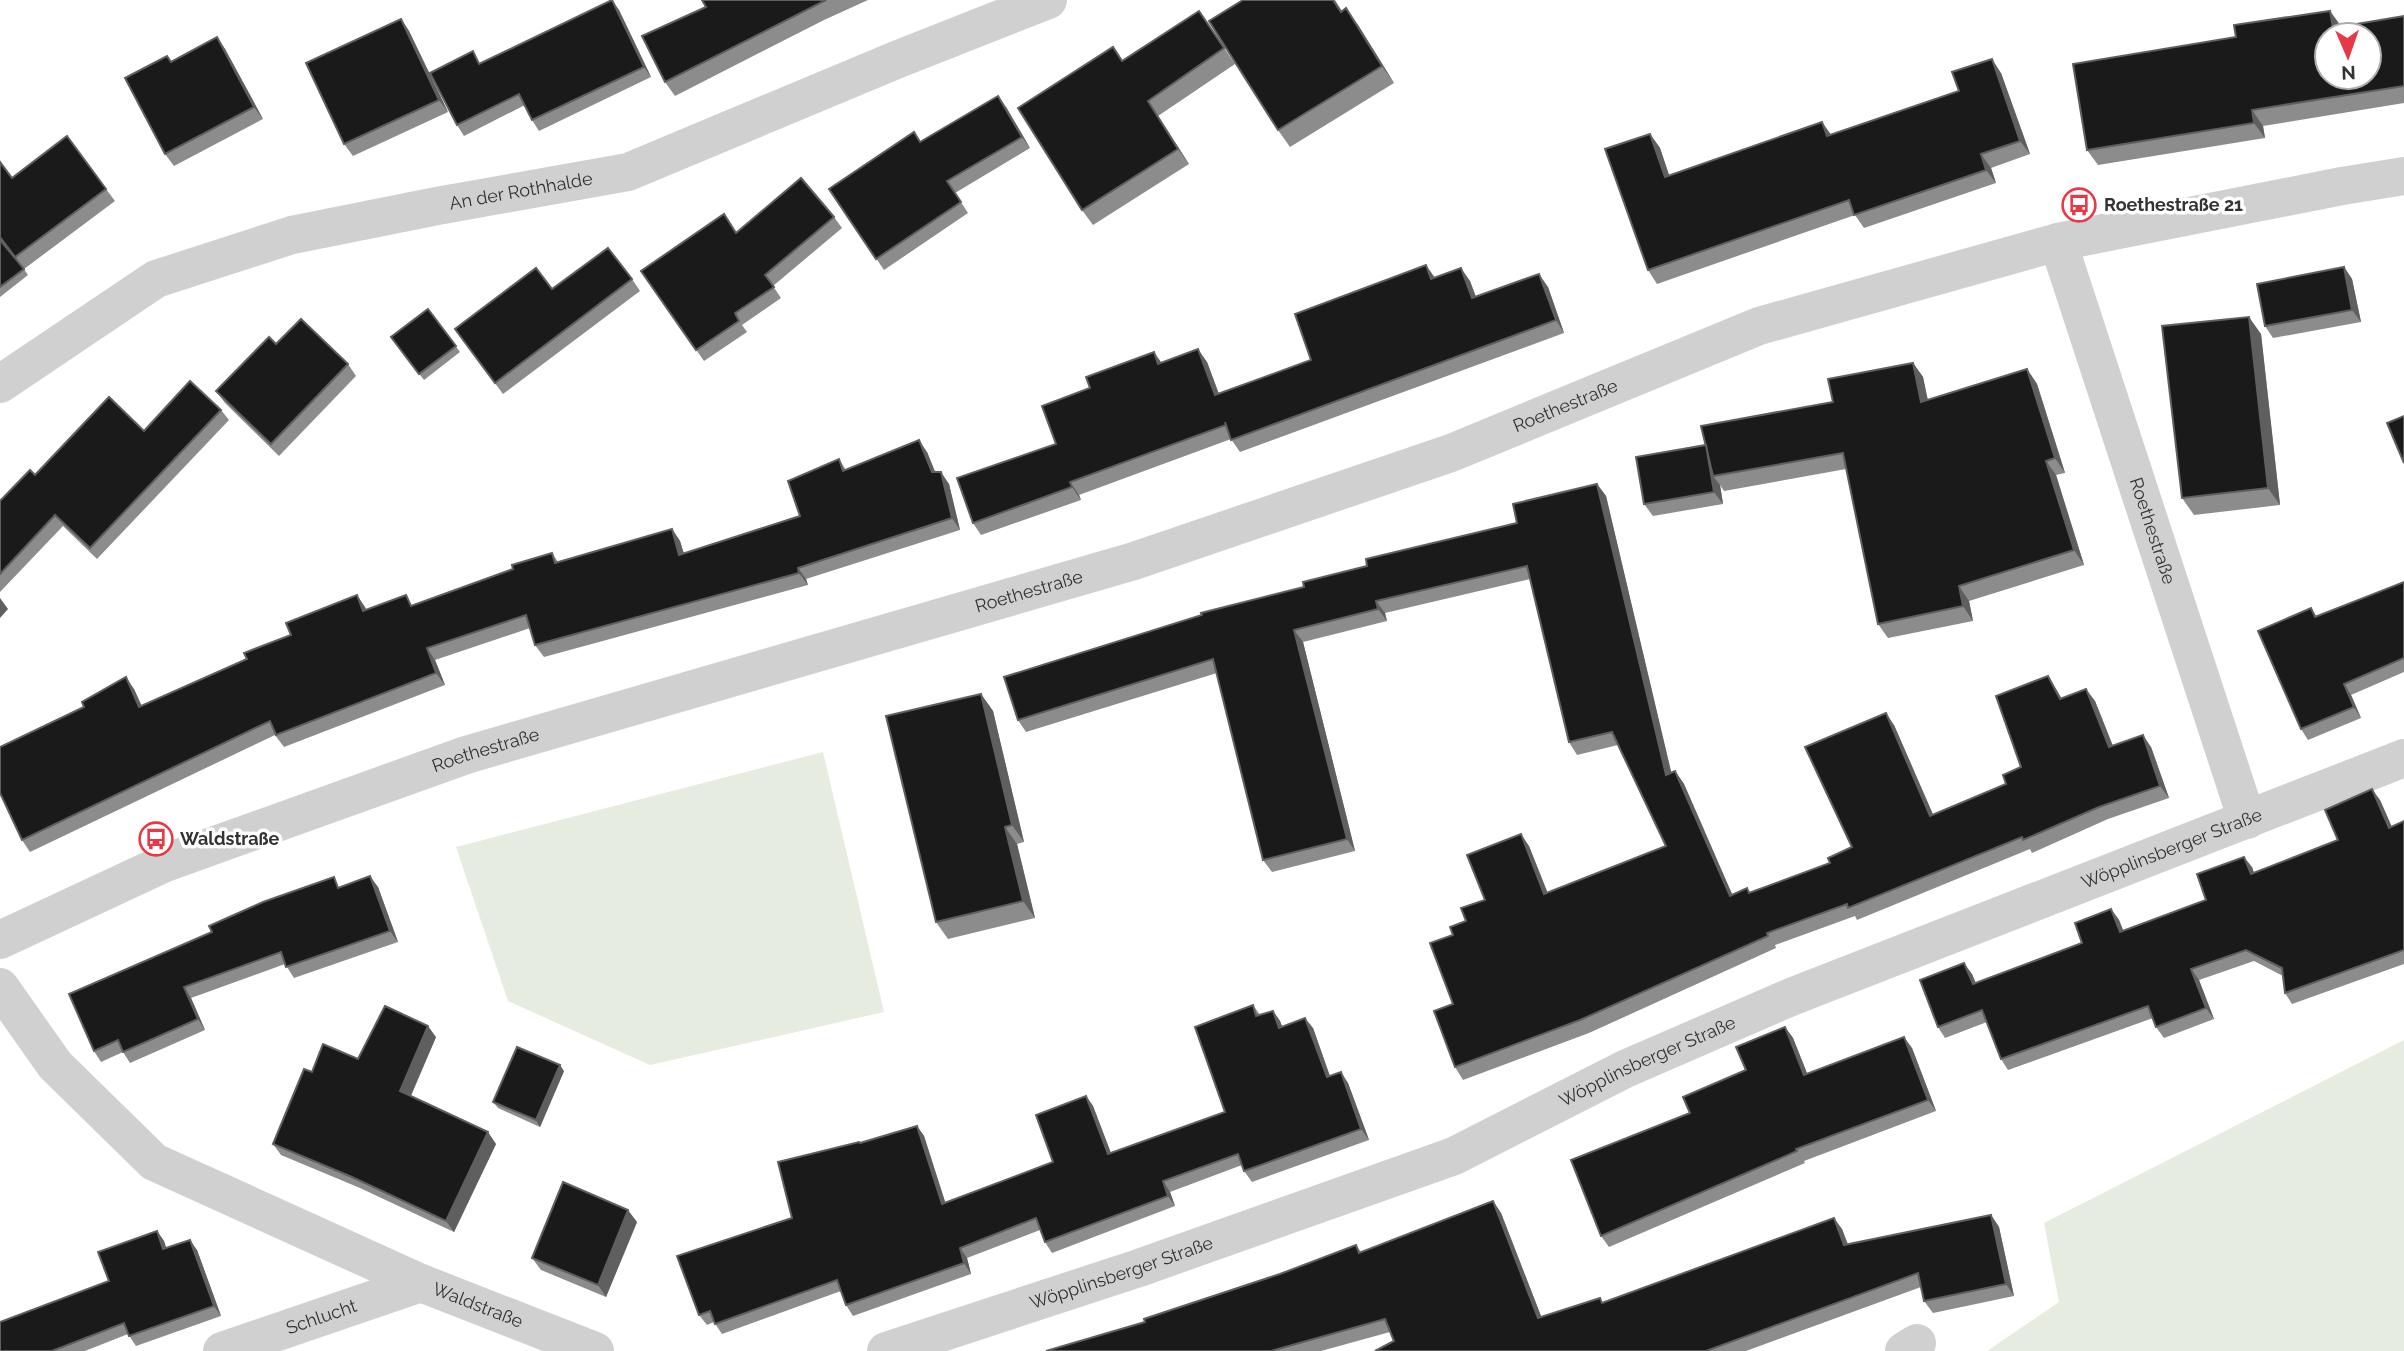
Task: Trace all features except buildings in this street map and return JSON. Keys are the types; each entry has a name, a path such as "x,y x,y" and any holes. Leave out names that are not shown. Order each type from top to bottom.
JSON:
{"street":[{"name":"An der Rothhalde","path":"0,384 156,279 292,235 628,172 895,60 1048,0"},
{"name":"Roethestraße","path":"0,940 165,863 466,755 1134,561 1451,453 1759,326 2058,242 2404,176"},
{"name":"Roethestraße","path":"2058,242 2247,820"},
{"name":"Wöpplinsberger Straße","path":"886,1351 1139,1268 1454,1156 1625,1069 1791,997 2404,758"},
{"name":"Waldstraße","path":"0,988 55,1065 154,1162 421,1283 595,1351"},
{"name":"Schlucht","path":"222,1351 421,1283"}],"shaded area":[{"path":"823,752 884,1012 650,1065 508,1001 456,847"},
{"path":"2404,1040 2404,1351 1987,1351 2059,1302 2044,1223"}],"place":[{"name":"Roethestraße 21","path":"2079,205"},
{"name":"Waldstraße","path":"156,839"}]}
